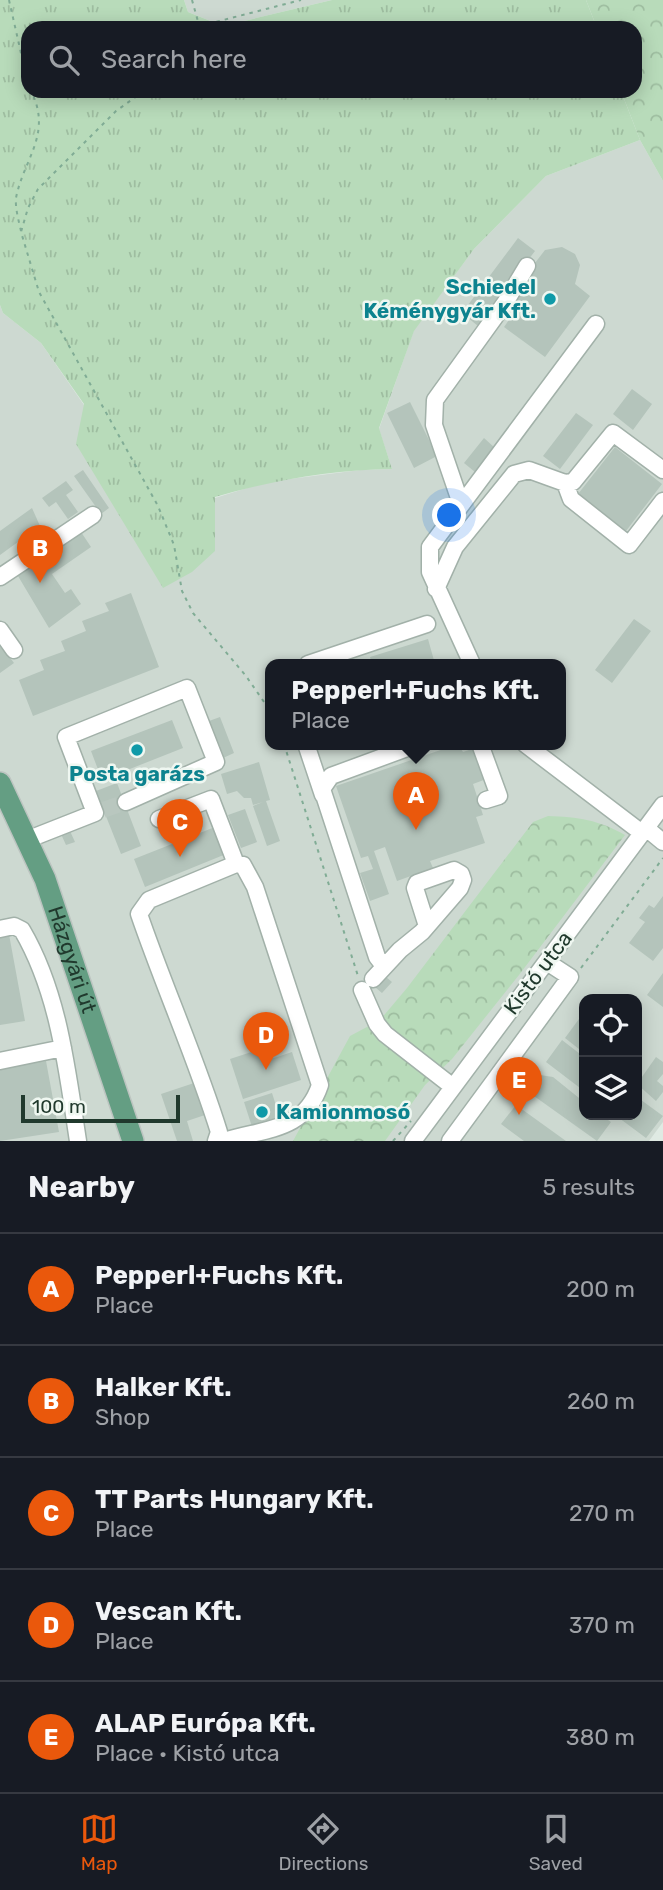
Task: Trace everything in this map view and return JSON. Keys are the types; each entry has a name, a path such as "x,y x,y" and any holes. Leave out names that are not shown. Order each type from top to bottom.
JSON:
{"main road":[{"name":"Házgyári út","path":"0,783 29,839 133,1141"}],"street":[{"path":"461,504 434,425 435,400 505,303 527,266"},
{"path":"470,659 436,589 430,572 430,547 596,324"},
{"path":"436,589 455,547 514,474 537,471 565,483 573,482 613,433 663,470"},
{"path":"565,483 571,499 629,545 663,501"},
{"path":"0,577 93,515"},
{"path":"323,659 427,624"},
{"path":"0,630 14,650"},
{"path":"29,839 99,811 66,737 187,688 216,762 125,802"},
{"path":"308,750 377,957 384,966"},
{"path":"324,797 322,789 331,775 401,750"},
{"path":"482,750 499,796 486,800"},
{"path":"533,750 663,842"},
{"path":"159,819 211,799 236,864"},
{"name":"Kistó utca","path":"413,1141 663,805"},
{"path":"216,1141 219,1132 199,1069 179,1024 139,914 149,900 236,864 243,865 248,870 255,887 320,1085 316,1096 296,1119 252,1141"},
{"path":"0,929 15,926 22,930 28,940 64,1048 78,1141"},
{"path":"427,926 384,966 368,985 377,1024 385,1034 453,1087"},
{"path":"450,1141 502,1081 570,977 547,962"},
{"path":"0,1061 64,1048"},
{"path":"224,1141 280,1127"}],"path":[{"path":"9,0 21,54"},
{"path":"192,0 197,21"},
{"path":"222,21 301,0"},
{"path":"35,98 38,104 35,150 16,199 21,232 39,292 158,506 174,545 182,591 193,613 246,676 265,703"},
{"path":"21,232 27,208 38,189 116,111 134,98"},
{"path":"286,750 368,985"},
{"path":"570,977 575,975 663,858"},
{"path":"393,1141 414,1117"}],"shaded area":[{"path":"184,0 332,0 244,21 210,21 188,12"},
{"path":"640,140 663,181 663,1122 649,1141 0,1141 0,305 3,313 41,343 84,405 215,551 215,498 266,482 360,470 392,469 379,429 414,330 474,249 546,176"}],"green space":[{"path":"0,0 184,0 188,12 210,21 21,21 21,98 624,98 640,140 546,176 474,249 414,331 379,428 392,469 303,477 215,497 215,551 192,572 163,588 76,444 84,404 41,343 3,313 0,305"},
{"path":"332,0 586,0 594,21 244,21"},
{"path":"586,0 663,0 663,181 640,140 624,98 642,98 642,21 594,21"},
{"path":"548,816 588,820 625,835 452,1059 425,1085 385,1141 293,1141 350,1036 380,1020 533,822"}],"building":[{"path":"518,238 535,251 478,326 462,313"},
{"name":"Schiedel Kéménygyár Kft.","path":"562,247 575,254 580,265 575,284 590,296 545,357 504,327 518,307 511,302 525,276 545,250"},
{"path":"632,389 652,404 633,430 613,414"},
{"path":"410,402 437,456 414,468 387,413"},
{"path":"576,413 593,425 560,469 543,456"},
{"path":"484,438 495,448 475,472 464,463"},
{"path":"615,447 662,484 626,531 578,494"},
{"path":"83,470 109,508 101,514 74,476"},
{"path":"66,481 73,490 66,495 78,512 68,519 56,502 49,507 42,498"},
{"path":"32,508 40,526 0,555 0,531"},
{"path":"81,532 91,547 52,574 65,593 71,589 81,604 49,628 18,576"},
{"path":"131,593 159,667 33,716 19,680 44,670 40,660 65,651 61,641 86,631 82,621 109,611 105,603"},
{"path":"634,619 651,631 612,683 595,670"},
{"path":"428,639 434,659 371,659"},
{"path":"0,644 14,663 0,673"},
{"path":"220,717 234,753 223,758 209,721"},
{"name":"Posta garázs","path":"172,720 183,748 102,780 91,751"},
{"path":"441,750 479,750 489,778 473,784 483,815 476,817 485,843 430,861 433,868 397,881 385,847 374,851 389,894 370,901 360,873 373,869 368,856 361,858 336,786"},
{"path":"259,762 270,800 266,801 280,841 267,846 253,806 263,802 253,805 251,798 244,798 237,791 227,794 221,774"},
{"name":"Posta garázs","path":"117,783 141,846 121,854 96,791"},
{"path":"245,809 257,842 241,848 228,815"},
{"path":"215,827 226,854 145,887 134,859"},
{"path":"70,831 75,842 66,845 61,834"},
{"path":"663,896 663,948 653,961 629,943 645,922 639,918 649,905 654,908"},
{"path":"8,929 25,1021 0,1025 0,931"},
{"path":"663,973 663,1007 647,995"},
{"path":"386,977 392,982 382,993 376,988"},
{"path":"579,1019 579,1049 565,1038"},
{"path":"562,1040 579,1053 579,1087 546,1062"},
{"path":"261,1049 265,1061 292,1052 301,1080 243,1099 230,1059"},
{"path":"656,1057 663,1062 663,1074 657,1081 663,1086 663,1092 656,1101 642,1088 642,1077"},
{"path":"46,1061 59,1132 0,1141 0,1069"},
{"path":"540,1075 553,1077 579,1098 579,1120 611,1122 597,1141 534,1096 533,1082"},
{"path":"194,1083 205,1115 187,1121 193,1141 177,1141 161,1094"},
{"name":"Kamionmosó","path":"272,1093 281,1121 253,1130 244,1102"},
{"path":"642,1101 663,1116 646,1138 622,1120 642,1120"},
{"path":"516,1105 566,1141 524,1141 501,1124"}],"tunnel":[{"path":"103,810 126,802"}],"place":[{"name":"Schiedel Kéménygyár Kft.","path":"550,299"},
{"name":"Halker Kft.","path":"40,583"},
{"name":"Posta garázs","path":"137,750"},
{"name":"Pepperl+Fuchs Kft.","path":"416,830"},
{"name":"TT Parts Hungary Kft.","path":"180,857"},
{"name":"Vescan Kft.","path":"266,1070"},
{"name":"Kamionmosó","path":"262,1112"},
{"name":"ALAP Európa Kft.","path":"519,1115"}]}
